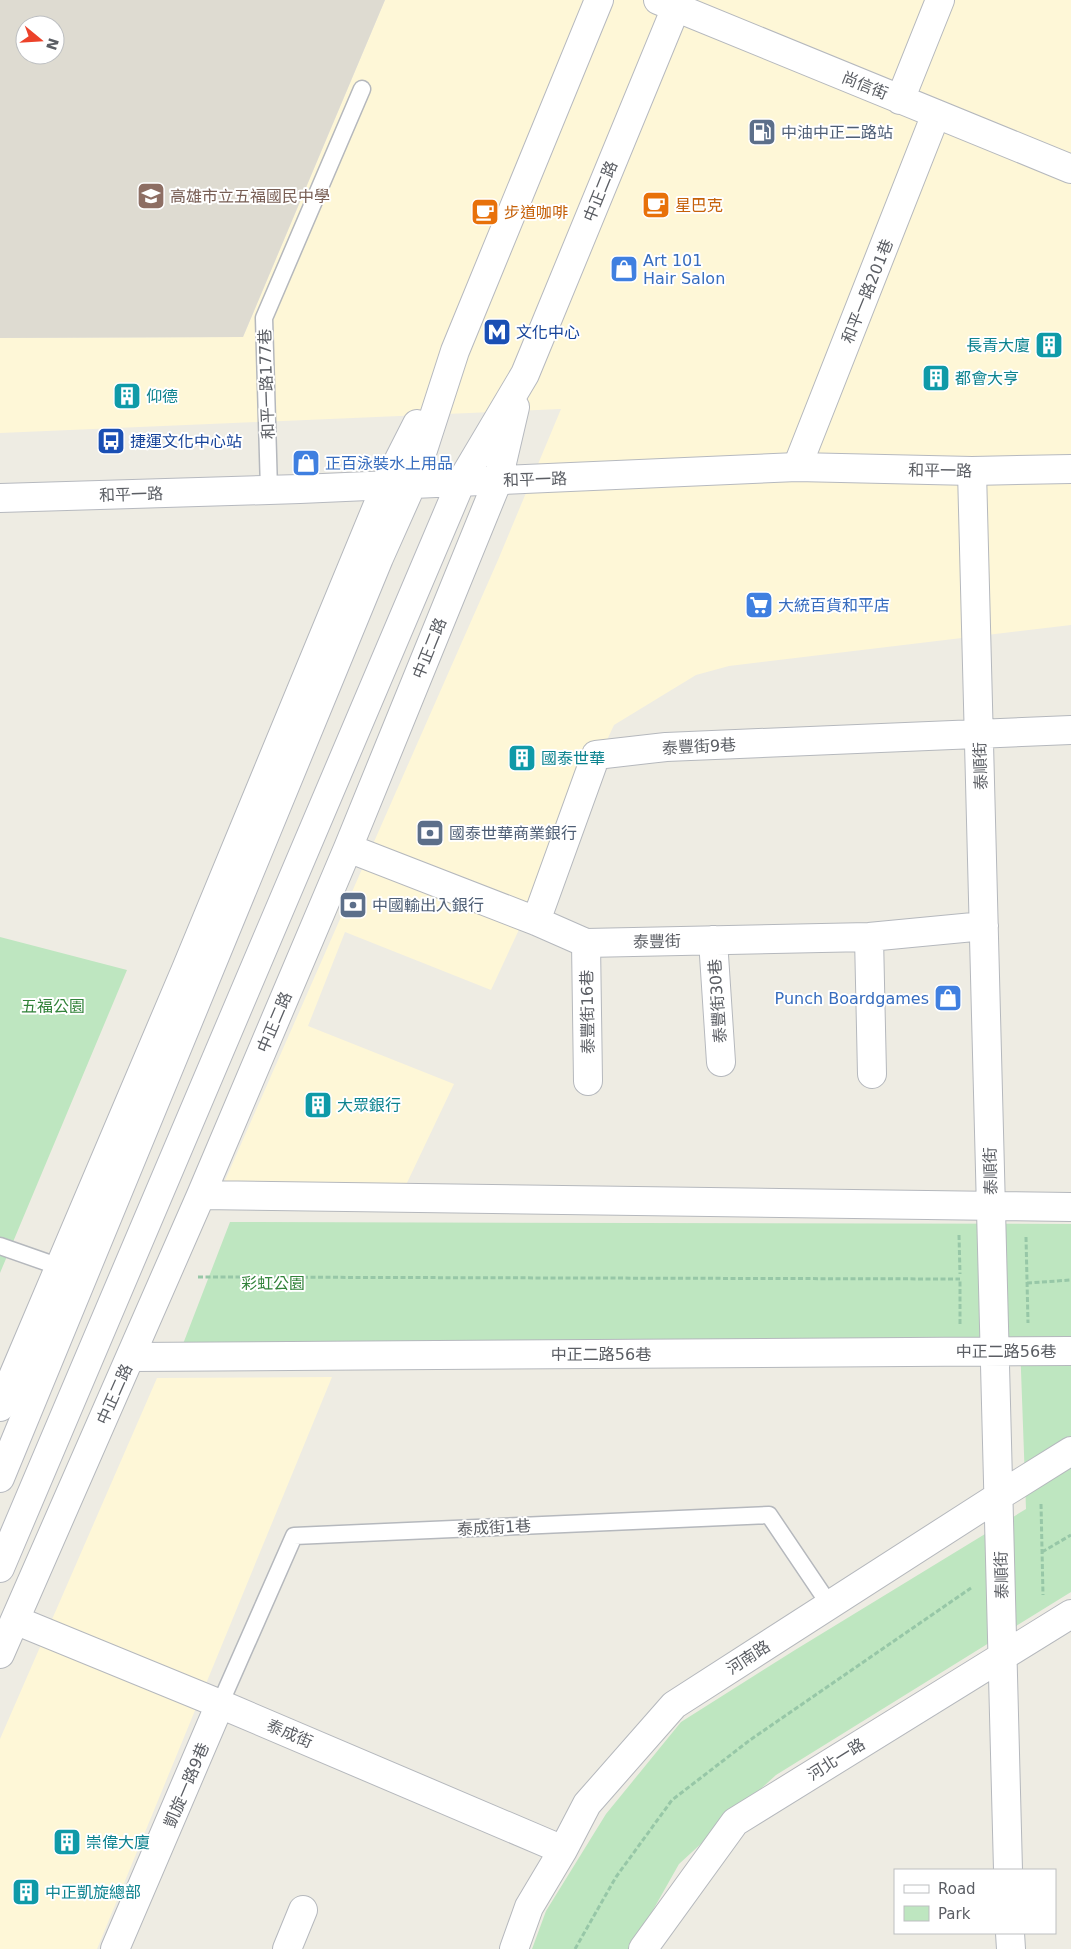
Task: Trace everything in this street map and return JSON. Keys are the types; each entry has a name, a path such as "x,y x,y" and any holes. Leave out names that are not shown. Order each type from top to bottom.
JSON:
{"street":[{"path":"0,1407 186,969 399,484 599,0"},
{"path":"900,100 940,0"},
{"name":"尚信街","path":"671,2 900,100 1071,170"},
{"name":"中正二路","path":"0,1654 201,1195 348,848 498,480 522,381 671,2"},
{"name":"和平一路201巷","path":"797,467 936,114"},
{"name":"中正二路","path":"0,1568 461,482 522,381"},
{"name":"和平一路","path":"0,498 269,490 797,467 972,471 1071,469"},
{"name":"泰順街","path":"972,471 1008,1869"},
{"path":"0,1478 372,576 399,484"},
{"path":"979,732 1071,730"},
{"name":"泰豐街9巷","path":"536,921 596,755 666,747 979,732"},
{"name":"泰豐街","path":"348,848 536,921 586,943 869,937 984,926"},
{"path":"869,937 872,1074"},
{"name":"泰豐街30巷","path":"713,940 722,1062"},
{"name":"泰豐街16巷","path":"586,943 588,1081"},
{"path":"201,1195 1071,1207"},
{"name":"中正二路56巷","path":"131,1357 1071,1351"},
{"name":"河南路","path":"514,1949 529,1907 563,1850 587,1804 674,1705 829,1604 1071,1451"},
{"name":"河北一路","path":"643,1949 735,1822 1071,1614"},
{"name":"泰成街","path":"15,1620 220,1704 563,1850"},
{"name":"凱旋一路9巷","path":"115,1949 220,1704"},
{"path":"287,1949 303,1910"},
{"path":"1010,1934 1011,1949"}],"lane":[{"name":"和平一路177巷","path":"269,490 264,318 362,89"},
{"path":"0,1246 60,1267"},
{"name":"泰成街1巷","path":"220,1704 294,1536 769,1515 829,1604"}],"path":[{"path":"958,1206 960,1352"},
{"path":"1026,1206 1028,1351"},
{"path":"198,1277 960,1279"},
{"path":"1027,1283 1071,1280"},
{"path":"1040,1470 1044,1631"},
{"path":"1042,1552 1071,1535"},
{"path":"575,1949 616,1877 672,1800 750,1740 978,1584"}],"shaded area":[{"name":"高雄市立五福國民中學","path":"0,0 385,0 243,337 0,338"},
{"path":"385,0 1071,0 1071,625 729,666 696,675 614,725 491,990 345,932 308,1026 454,1084 405,1187 223,1185 498,560 561,409 0,433 0,338 243,337"},
{"path":"332,1377 97,1949 0,1949 0,1739 157,1378"}],"green space":[{"name":"五福公園","path":"0,937 127,970 0,1273"},
{"name":"彩虹公園","path":"230,1222 1071,1224 1071,1592 776,1775 679,1864 631,1949 532,1949 546,1911 606,1814 681,1722 1026,1509 1020,1343 183,1344"}],"place":[{"name":"中油中正二路站","path":"762,132"},
{"name":"高雄市立五福國民中學","path":"151,196"},
{"name":"星巴克","path":"656,205"},
{"name":"步道咖啡","path":"485,212"},
{"name":"Art 101 Hair Salon","path":"624,269"},
{"name":"文化中心","path":"497,332"},
{"name":"長青大廈","path":"1049,345"},
{"name":"都會大亨","path":"936,378"},
{"name":"仰德","path":"127,396"},
{"name":"捷運文化中心站","path":"111,441"},
{"name":"正百泳裝水上用品","path":"306,463"},
{"name":"大統百貨和平店","path":"759,605"},
{"name":"國泰世華","path":"522,758"},
{"name":"國泰世華商業銀行","path":"430,833"},
{"name":"中國輸出入銀行","path":"353,905"},
{"name":"Punch Boardgames","path":"948,998"},
{"name":"大眾銀行","path":"318,1105"},
{"name":"崇偉大廈","path":"67,1842"},
{"name":"中正凱旋總部","path":"26,1892"}]}
